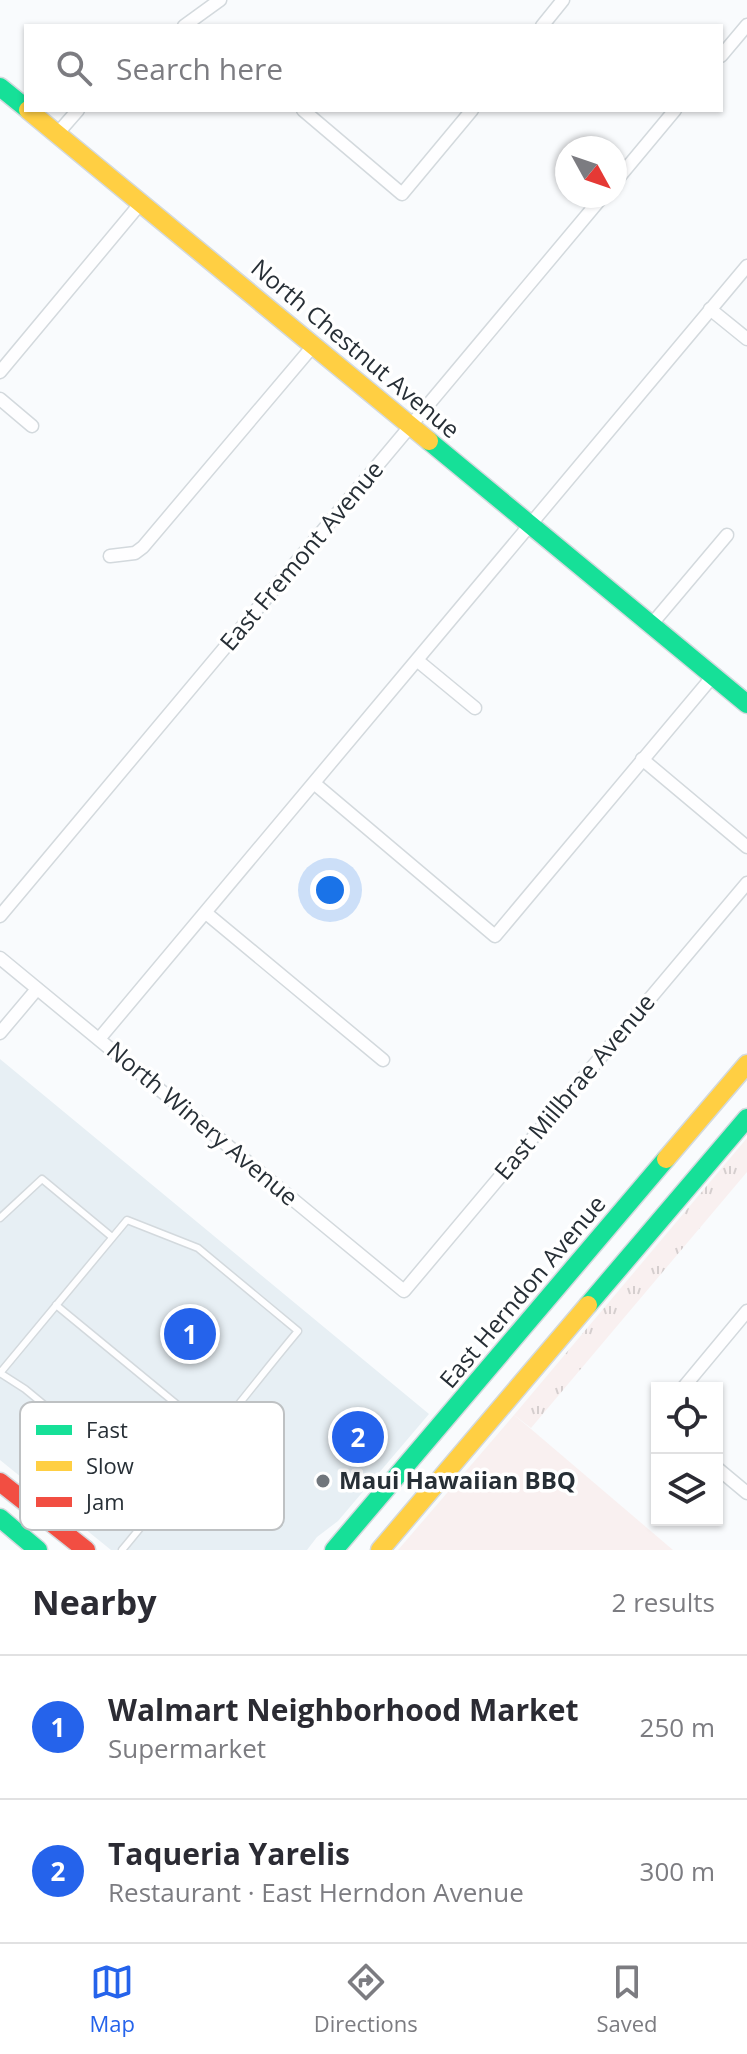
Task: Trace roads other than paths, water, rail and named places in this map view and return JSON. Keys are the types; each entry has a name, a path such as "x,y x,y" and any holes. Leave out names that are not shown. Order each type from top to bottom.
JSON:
{"main road":[{"name":"North Chestnut Avenue","path":"1,90 24,107"},
{"name":"North Chestnut Avenue","path":"31,112 747,704"},
{"name":"East Herndon Avenue","path":"334,1550 747,1064"},
{"path":"380,1550 747,1118"},
{"path":"0,1482 20,1498"},
{"path":"0,1518 38,1550"},
{"path":"61,1530 86,1550"}],"street":[{"path":"187,24 220,0"},
{"path":"544,24 563,0"},
{"path":"202,13 210,24"},
{"path":"723,54 747,25"},
{"path":"57,134 76,112"},
{"path":"305,112 402,194 470,112"},
{"path":"627,168 673,112"},
{"path":"0,372 140,204"},
{"name":"East Fremont Avenue","path":"0,916 593,208"},
{"path":"99,1039 747,266"},
{"path":"710,309 747,339"},
{"path":"110,556 135,553 143,547 313,346"},
{"path":"0,399 32,426"},
{"path":"651,625 727,535"},
{"path":"418,661 475,708"},
{"path":"315,784 495,936 713,676"},
{"path":"642,759 747,847"},
{"name":"East Millbrae Avenue","path":"404,1291 747,883"},
{"path":"206,913 383,1060"},
{"name":"North Winery Avenue","path":"0,958 404,1291"},
{"path":"0,1033 37,989"},
{"path":"688,1382 747,1311"},
{"path":"723,1473 747,1493"}],"lane":[{"path":"0,1218 42,1179 112,1237"},
{"path":"41,1402 0,1373 127,1220 198,1248 298,1331 241,1402"},
{"path":"56,1305 174,1402"},
{"path":"122,1550 139,1530"}],"place":[{"name":"Walmart Neighborhood Market","path":"190,1334"},
{"name":"Taqueria Yarelis","path":"358,1437"},
{"name":"Maui Hawaiian BBQ","path":"323,1481"}]}
